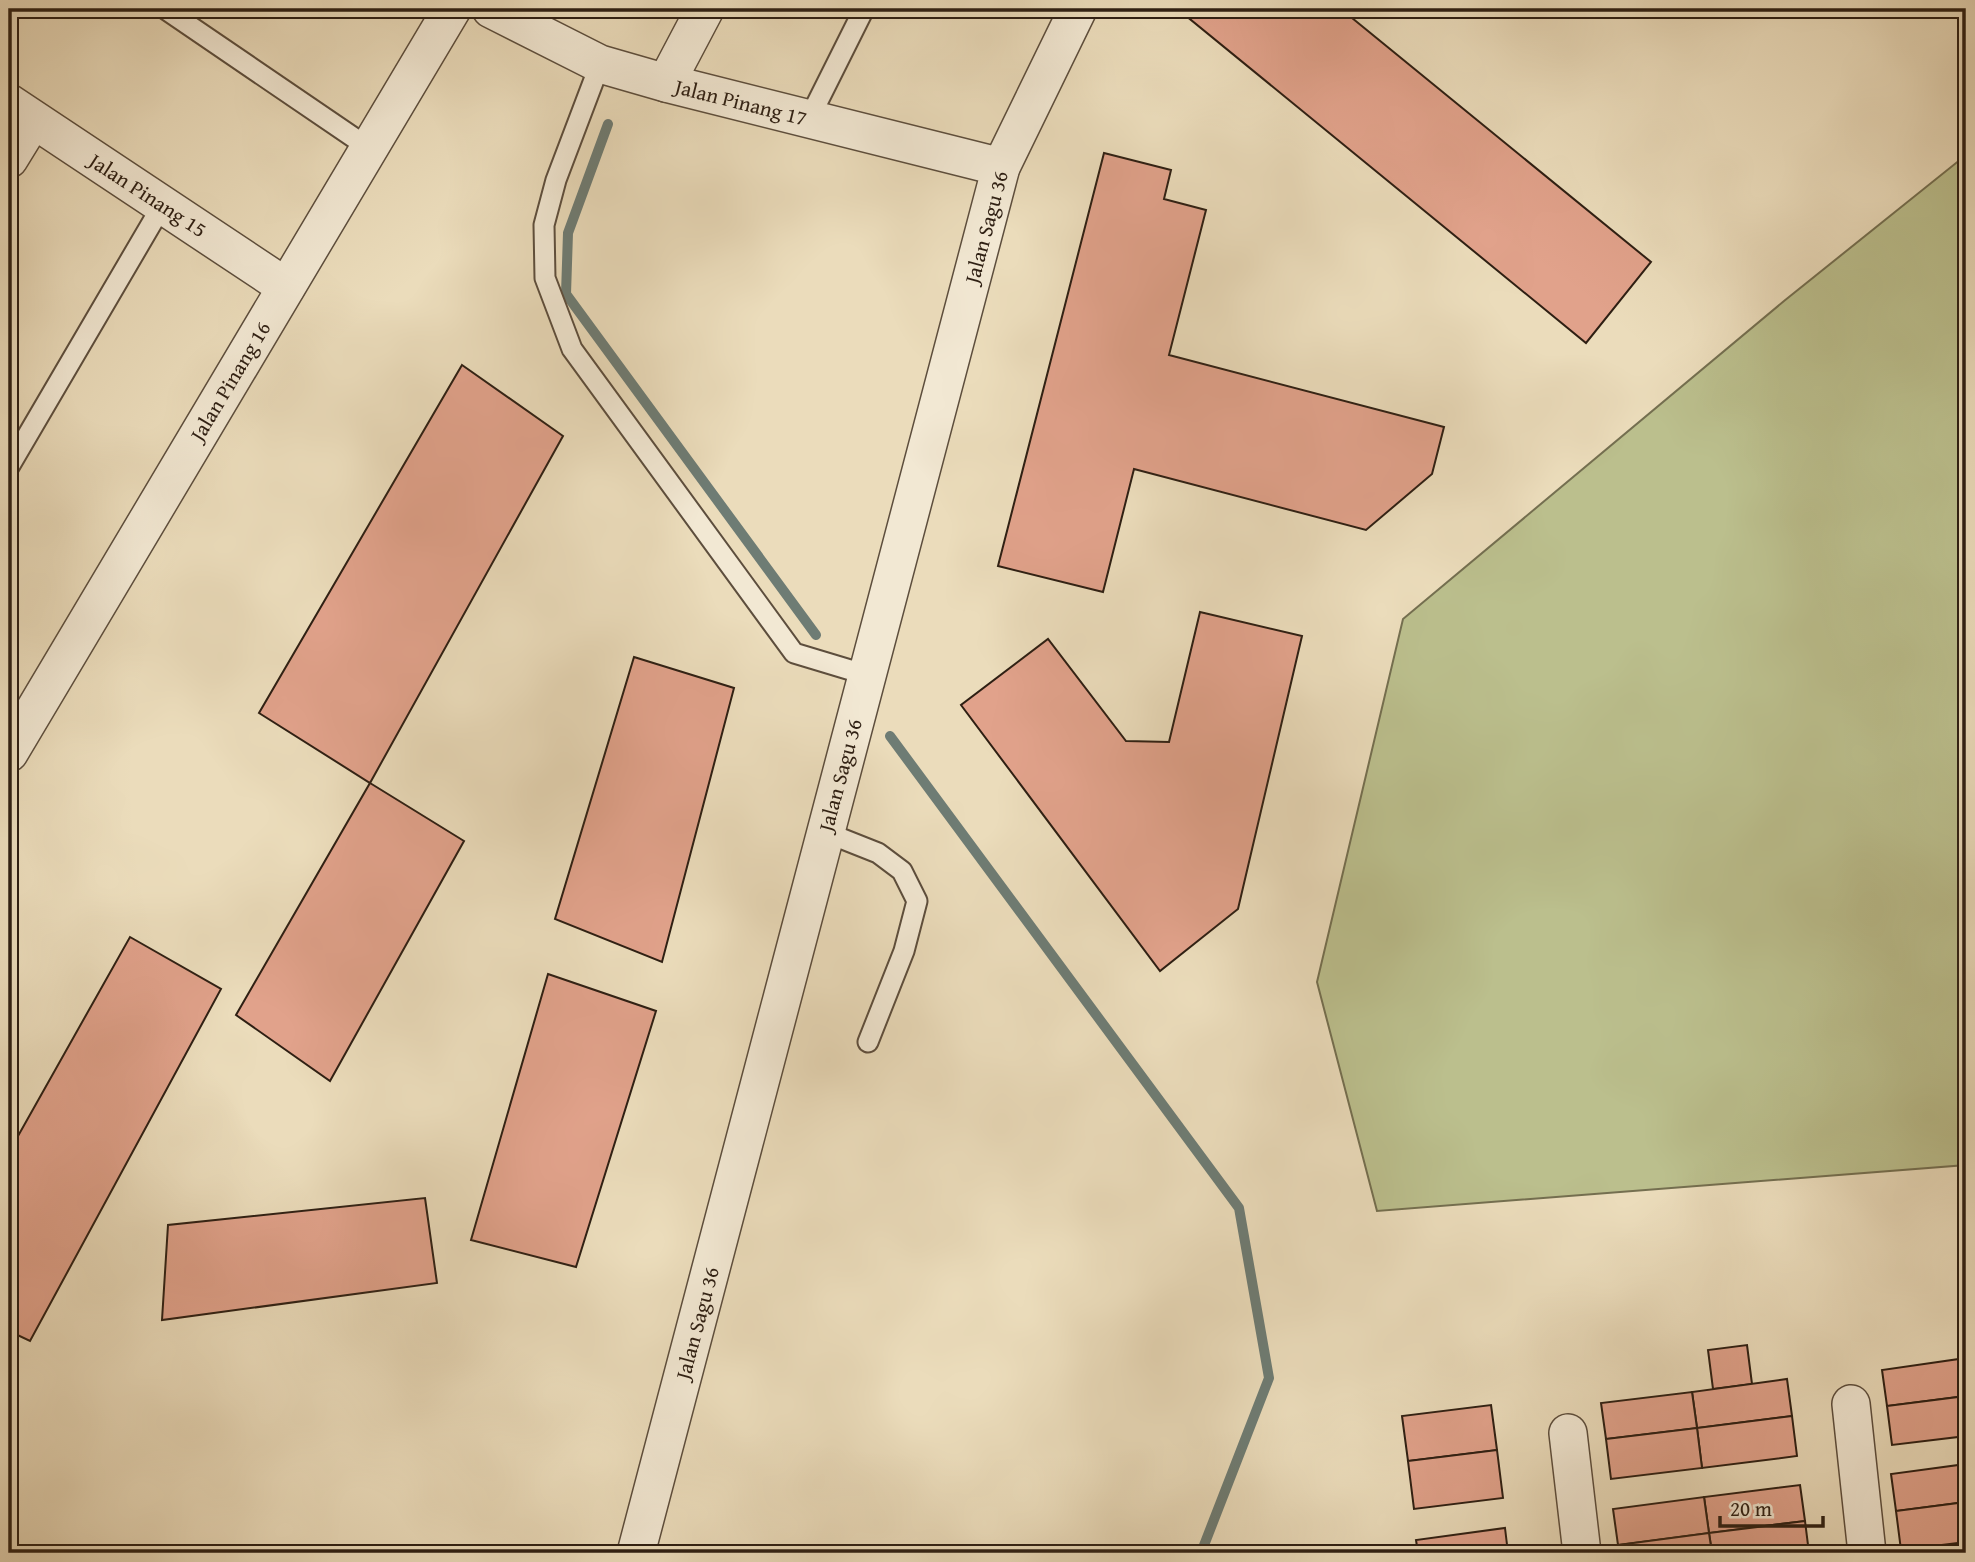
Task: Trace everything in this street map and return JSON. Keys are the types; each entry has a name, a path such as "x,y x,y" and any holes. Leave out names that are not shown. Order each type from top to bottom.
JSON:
{"street":[{"name":"Jalan Pinang 16","path":"9,753 452,9"},
{"name":"Jalan Pinang 17","path":"491,9 600,64 1001,167"},
{"path":"666,83 705,9"},
{"name":"Jalan Sagu 36","path":"636,1553 1001,167 1078,9"},
{"path":"9,159 21,111"},
{"name":"Jalan Pinang 15","path":"21,111 286,287"},
{"path":"1851,1404 1867,1553"},
{"path":"1568,1433 1582,1553"}],"lane":[{"path":"164,9 369,148"},
{"path":"808,119 864,9"},
{"path":"600,64 556,180 544,225 545,278 572,349 794,653 867,675"},
{"path":"9,467 163,204"},
{"path":"825,832 878,853 902,871 917,901 904,951 868,1042"}],"green space":[{"path":"1966,155 1966,1165 1377,1211 1317,982 1403,619 1784,301"}],"building":[{"path":"1190,9 1341,9 1651,262 1586,343 1185,15"},
{"path":"1104,153 1171,170 1164,199 1206,210 1169,355 1444,427 1432,474 1366,530 1134,469 1103,592 998,566"},
{"path":"462,365 563,436 370,783 259,713"},
{"path":"1200,612 1302,636 1238,909 1160,971 961,705 1048,639 1126,741 1169,742"},
{"path":"634,657 734,688 662,962 555,919"},
{"path":"370,783 464,841 330,1081 236,1015"},
{"path":"130,937 221,989 30,1341 9,1331 9,1152"},
{"path":"548,974 656,1011 576,1267 471,1240"},
{"path":"425,1198 437,1283 162,1320 168,1225"},
{"path":"1747,1345 1752,1384 1713,1389 1708,1350"},
{"path":"1966,1358 1966,1396 1887,1406 1882,1370"},
{"path":"1787,1379 1792,1416 1697,1428 1692,1392"},
{"path":"1692,1392 1697,1428 1606,1439 1601,1403"},
{"path":"1966,1396 1966,1436 1892,1445 1887,1406"},
{"path":"1491,1405 1497,1450 1408,1461 1402,1416"},
{"path":"1792,1416 1797,1456 1702,1468 1697,1428"},
{"path":"1697,1428 1702,1468 1611,1479 1606,1439"},
{"path":"1497,1450 1503,1498 1414,1509 1408,1461"},
{"path":"1966,1464 1966,1502 1896,1511 1891,1474"},
{"path":"1800,1485 1805,1521 1709,1533 1704,1497"},
{"path":"1704,1497 1709,1533 1618,1545 1613,1509"},
{"path":"1966,1502 1966,1542 1901,1550 1896,1511"},
{"path":"1805,1521 1809,1553 1712,1553 1709,1533"},
{"path":"1505,1528 1508,1553 1418,1553 1416,1540"},
{"path":"1709,1533 1712,1553 1619,1553 1618,1545"}],"waterway":[{"path":"608,124 568,233 566,294 816,635"},
{"path":"890,736 1239,1208 1269,1378 1201,1553"}]}
